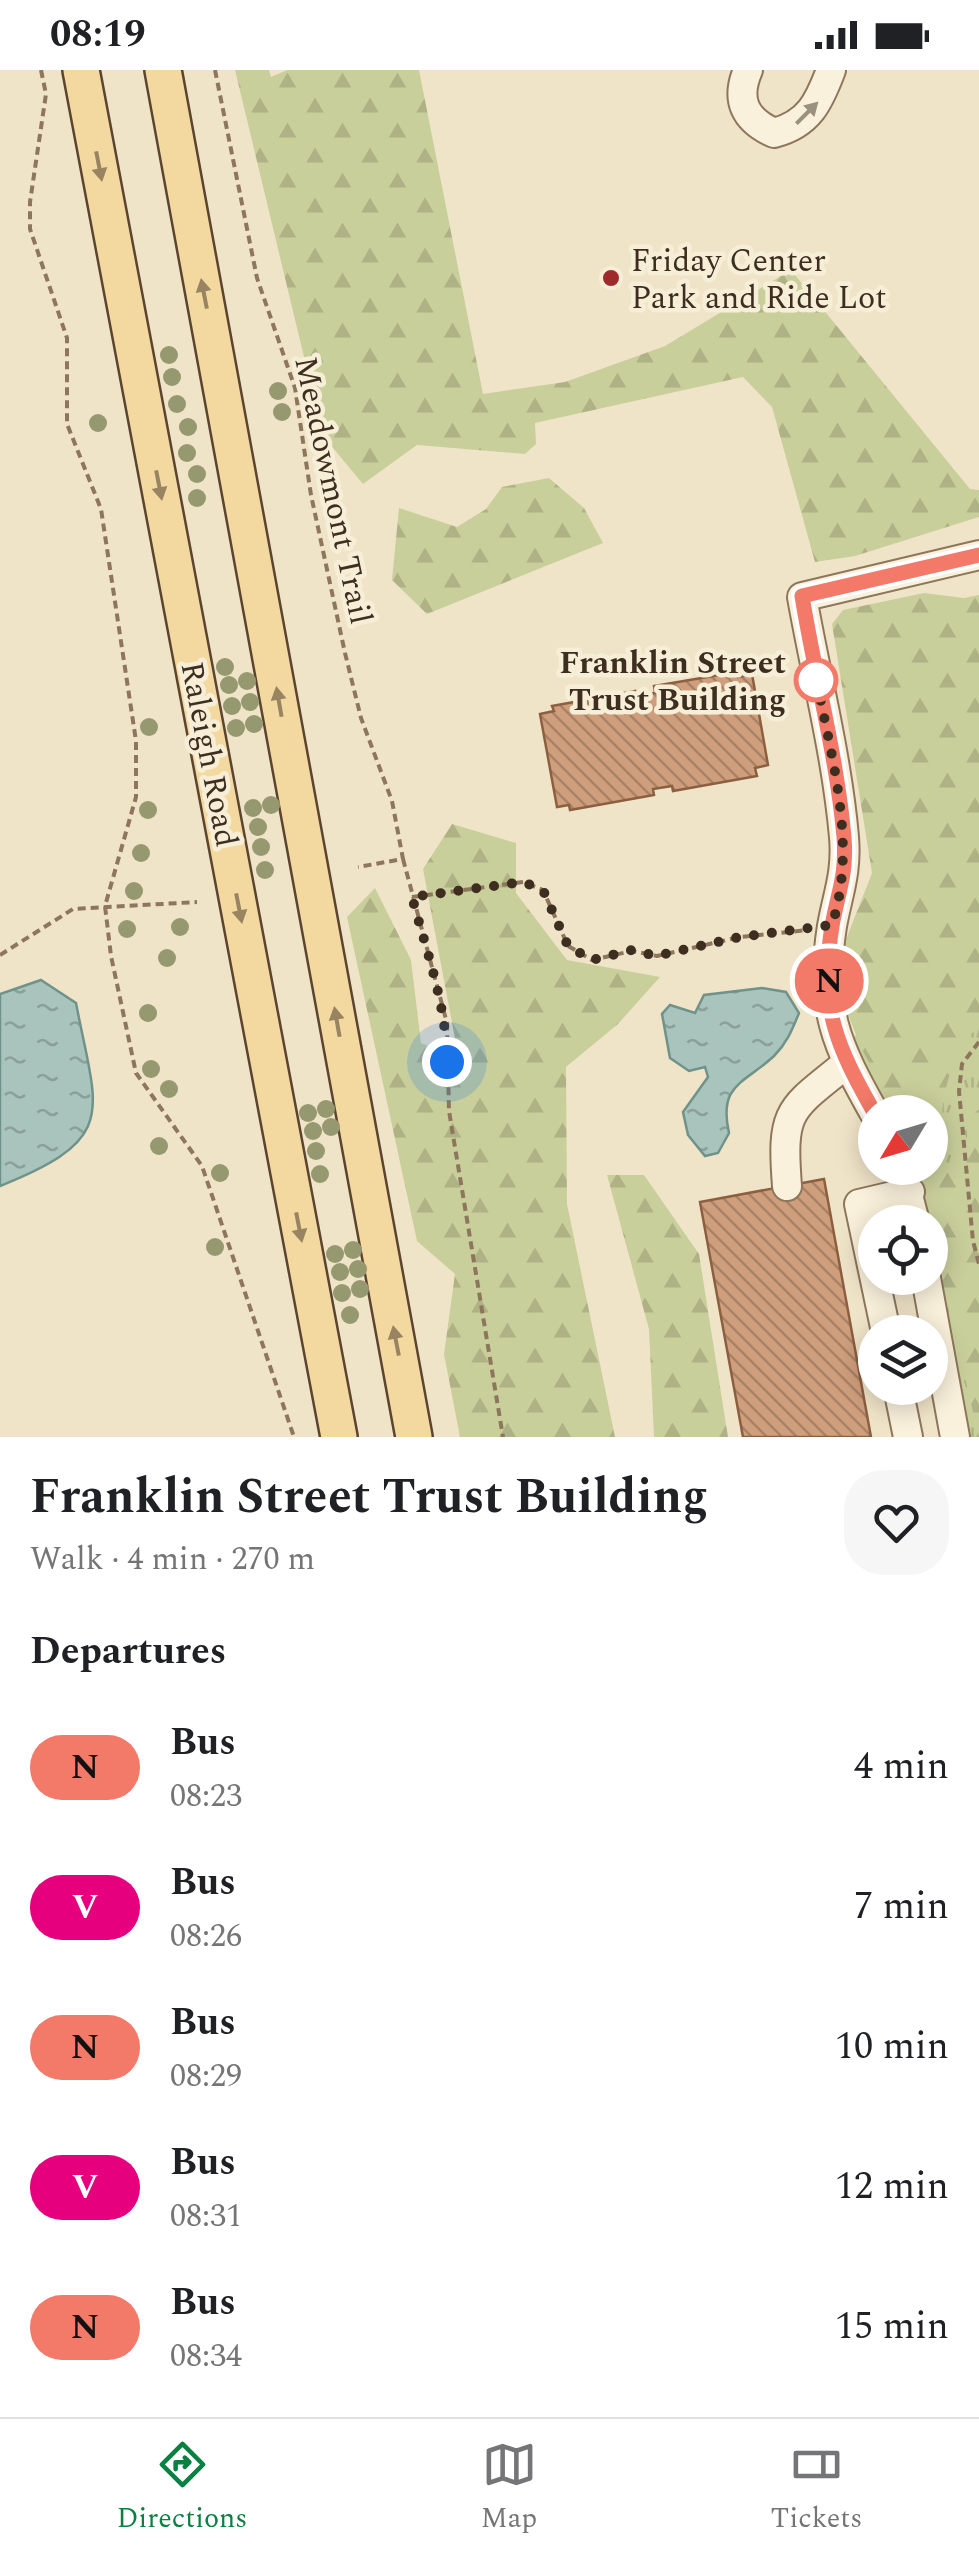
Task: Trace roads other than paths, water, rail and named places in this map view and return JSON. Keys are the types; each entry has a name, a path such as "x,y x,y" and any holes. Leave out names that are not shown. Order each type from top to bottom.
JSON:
{"main road":[{"name":"Raleigh Road","path":"81,70 339,1437"},
{"path":"162,70 414,1437"}],"lane":[{"path":"748,70 742,84 742,107 757,125 774,133 805,120 818,105 831,70"},
{"path":"864,1095 846,1064 830,1021 832,925 845,885 844,836 802,596 979,554"},
{"path":"787,1186 784,1141 795,1105 846,1064"},
{"path":"882,1315 859,1204 895,1185"},
{"path":"929,1295 955,1437"},
{"path":"901,1405 908,1437"}],"water":[{"path":"41,980 76,1003 90,1071 91,1118 82,1136 65,1153 0,1186 0,994"},
{"path":"762,988 786,992 799,1013 779,1051 730,1094 729,1133 718,1153 705,1156 688,1135 683,1112 708,1077 705,1067 689,1071 670,1058 662,1014 670,1005 695,1013 704,995"}],"place":[{"name":"Friday Center Park and Ride Lot","path":"611,278"},
{"name":"Franklin Street Trust Building","path":"816,680"}]}
